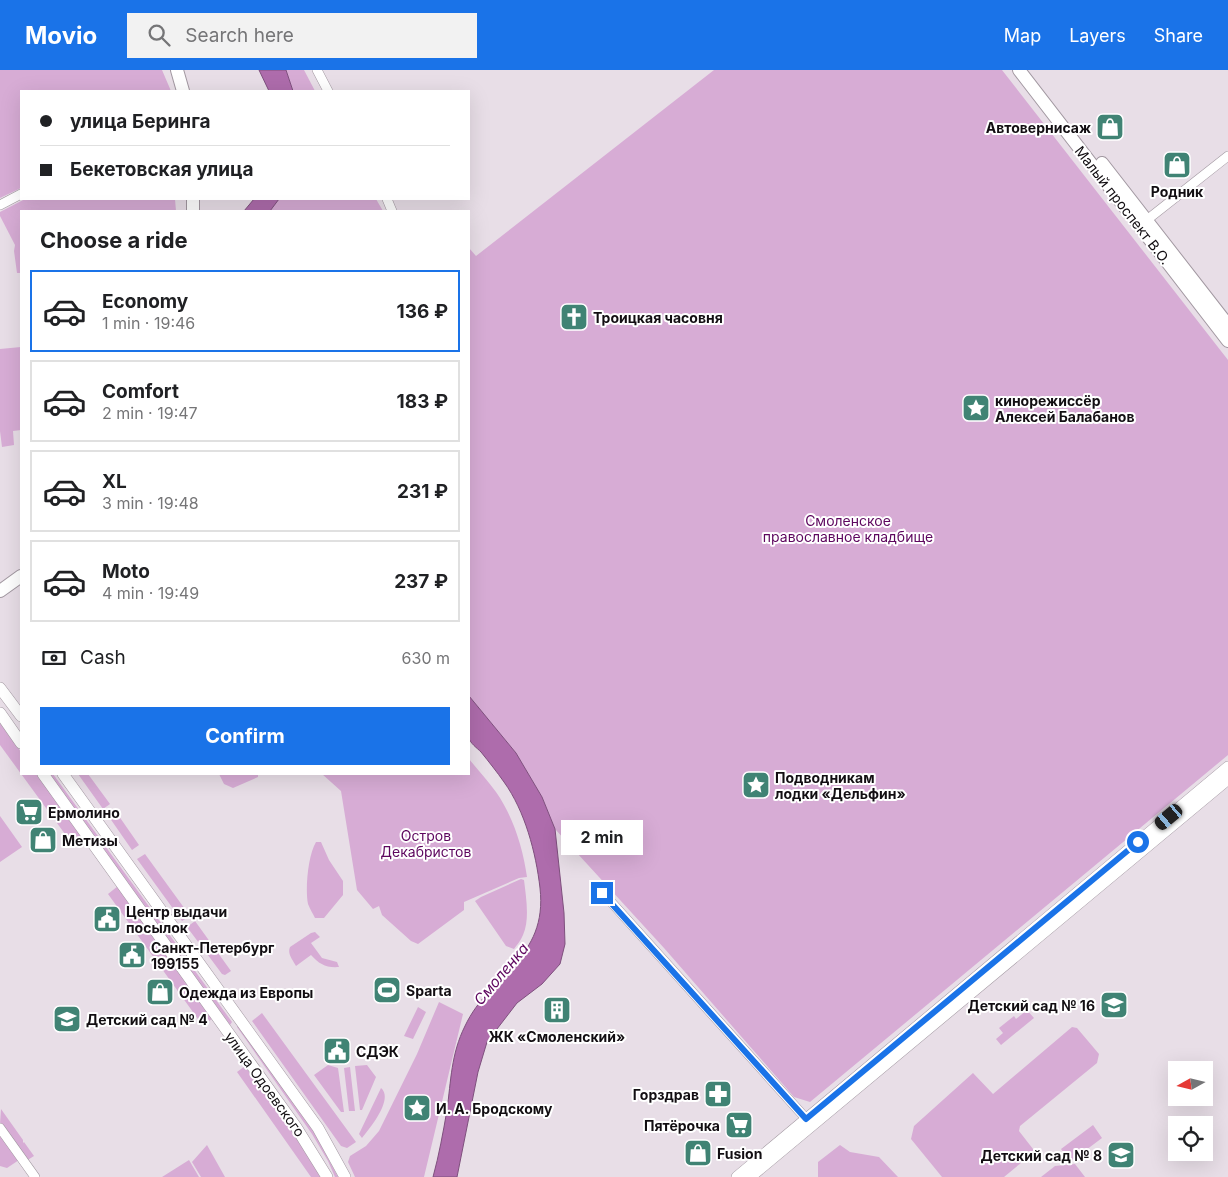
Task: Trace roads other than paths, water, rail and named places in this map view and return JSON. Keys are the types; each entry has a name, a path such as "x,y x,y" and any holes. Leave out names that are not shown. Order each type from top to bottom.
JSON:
{"main road":[{"path":"177,70 183,90"},
{"name":"Малый проспект В.О.","path":"1019,70 1228,325"},
{"name":"Малый проспект В.О.","path":"1029,70 1228,341"},
{"path":"0,580 20,567"},
{"path":"0,590 20,577"}],"street":[{"path":"317,70 327,90"},
{"path":"1143,223 1228,156"},
{"path":"0,205 20,195"},
{"path":"0,688 20,715"},
{"path":"0,713 20,742"},
{"path":"736,1177 753,1173 809,1122 1228,768"},
{"name":"улица Одоевского","path":"44,775 296,1127 326,1177"},
{"name":"улица Одоевского","path":"64,775 318,1128 345,1177"},
{"path":"809,1122 1228,779"},
{"path":"602,893 809,1122"},
{"path":"179,965 193,955"},
{"path":"0,1128 36,1177"}],"place":[{"name":"Автовернисаж","path":"1110,127"},
{"name":"Родник","path":"1177,165"},
{"name":"Троицкая часовня","path":"574,317"},
{"name":"кинорежиссёр Алексей Балабанов","path":"976,408"},
{"name":"Подводникам лодки «Дельфин»","path":"756,785"},
{"name":"Ермолино","path":"29,812"},
{"name":"Метизы","path":"43,840"},
{"name":"Центр выдачи посылок","path":"107,919"},
{"name":"Санкт-Петербург 199155","path":"132,955"},
{"name":"Sparta","path":"387,990"},
{"name":"Одежда из Европы","path":"160,992"},
{"name":"Детский сад № 16","path":"1114,1005"},
{"name":"ЖК «Смоленский»","path":"557,1010"},
{"name":"Детский сад № 4","path":"67,1019"},
{"name":"СДЭК","path":"337,1051"},
{"name":"Горздрав","path":"718,1094"},
{"name":"И. А. Бродскому","path":"417,1108"},
{"name":"Пятёрочка","path":"739,1125"},
{"name":"Fusion","path":"698,1153"},
{"name":"Детский сад № 8","path":"1121,1155"}],"park label":[{"name":"Смоленское православное кладбище","path":"848,528"},
{"name":"Остров Декабристов","path":"426,844"}],"water label":[{"name":"Смоленка","path":"501,974"}]}
